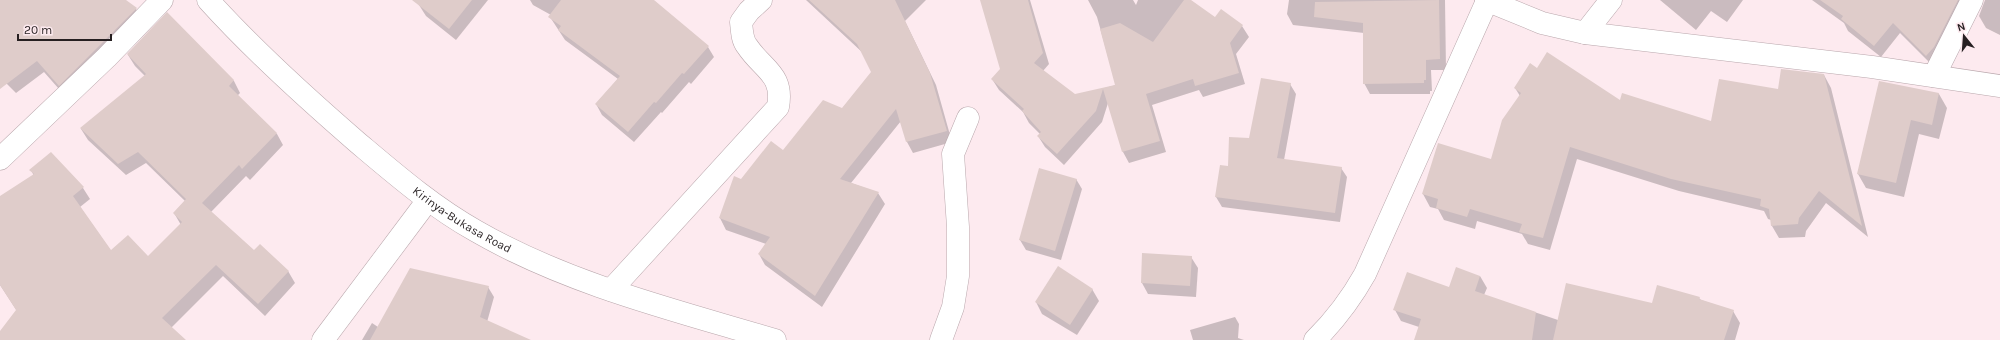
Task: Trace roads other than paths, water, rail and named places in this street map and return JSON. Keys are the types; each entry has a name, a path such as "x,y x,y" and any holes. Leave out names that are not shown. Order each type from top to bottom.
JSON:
{"street":[{"path":"0,159 107,57 162,0"},
{"name":"Kirinya-Bukasa Road","path":"208,0 230,24 315,106 428,200 477,232 535,260 611,290 775,340"},
{"path":"611,290 778,107 781,92 776,79 746,46 743,38 741,22 749,11 761,0"},
{"path":"1315,340 1333,322 1350,300 1365,274 1487,0 1542,22 1585,33 1872,67 2000,86"},
{"path":"1585,33 1611,0"},
{"path":"1934,76 1972,0"},
{"path":"941,340 953,307 958,276 958,227 953,154 968,118"},
{"path":"323,340 428,200"}]}
